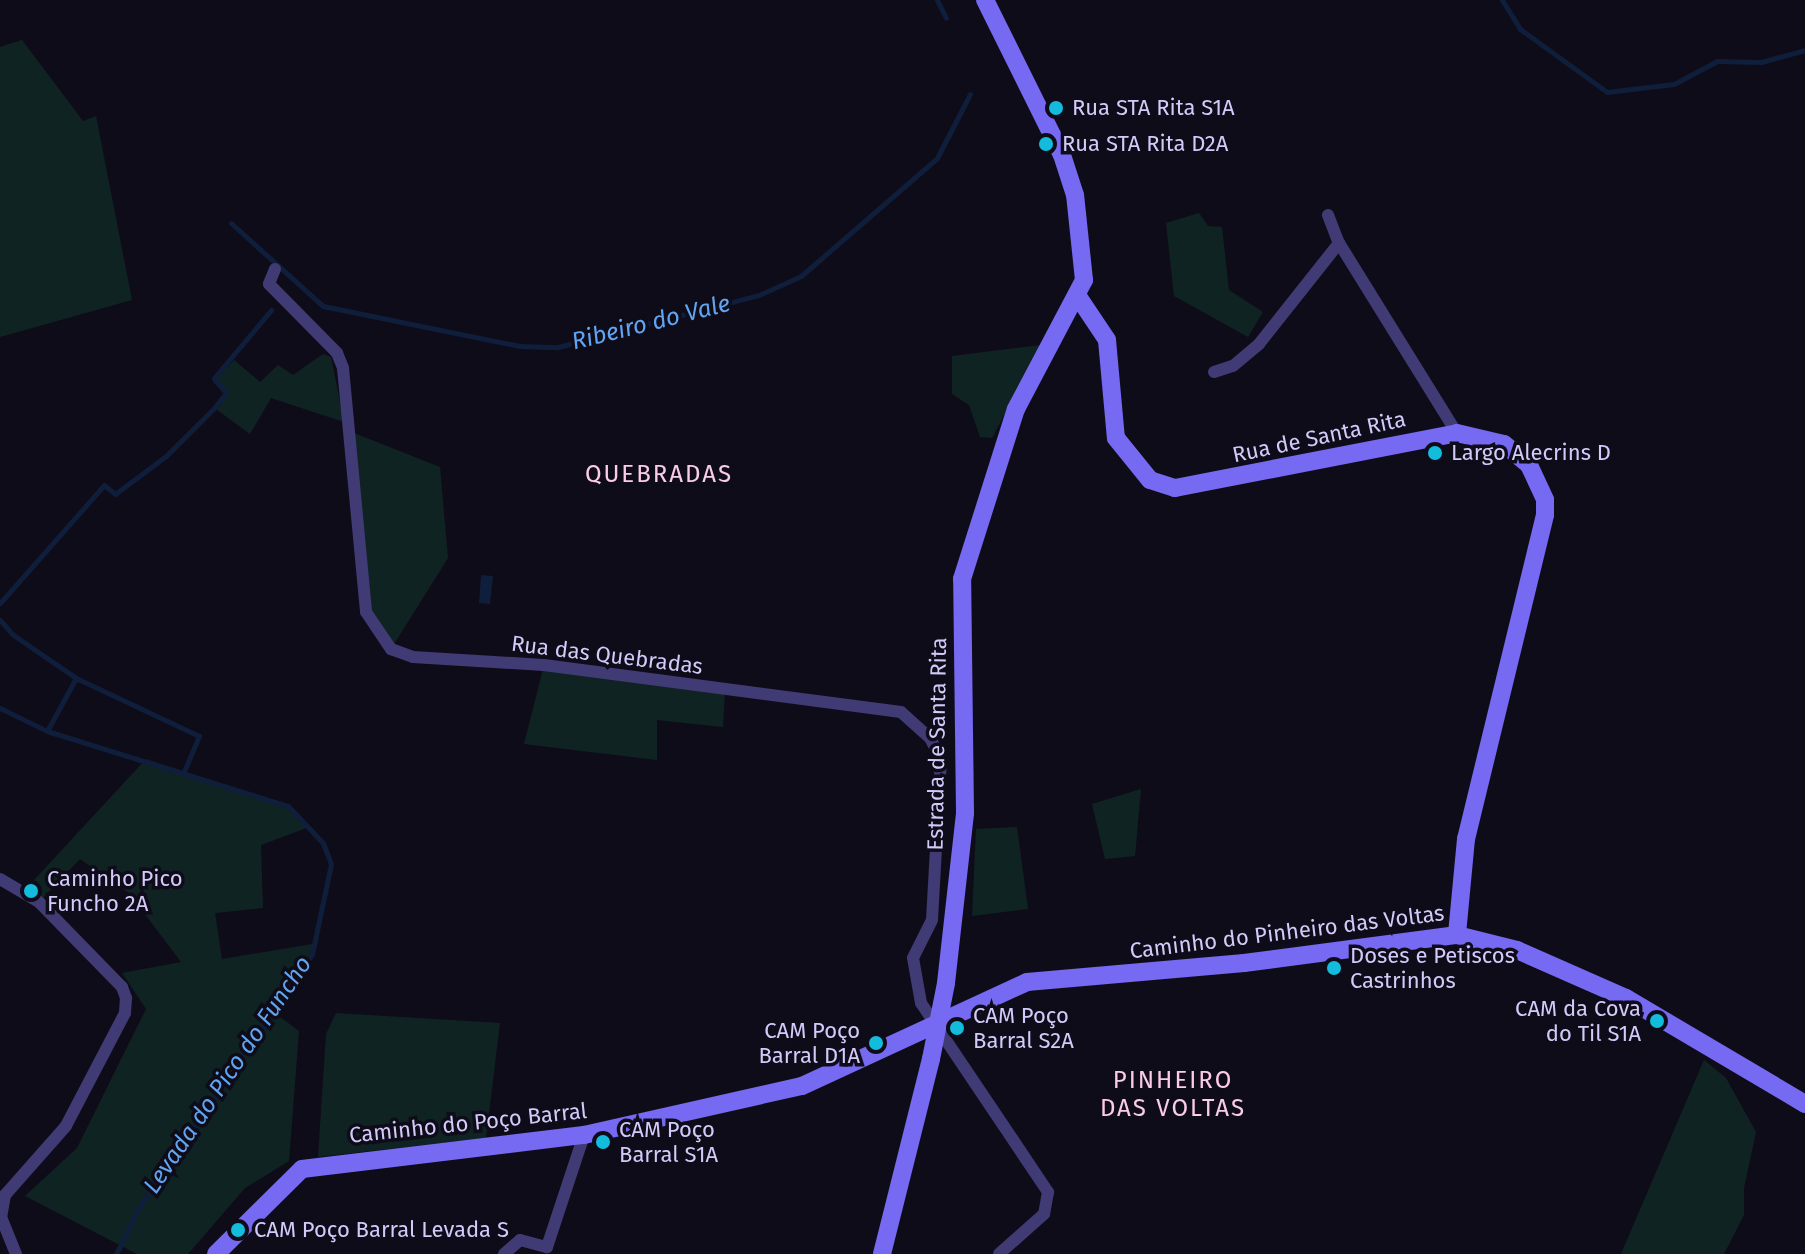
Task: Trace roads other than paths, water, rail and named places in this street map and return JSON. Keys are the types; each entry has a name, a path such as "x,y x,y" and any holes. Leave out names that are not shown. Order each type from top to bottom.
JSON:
{"street":[{"path":"985,0 1071,182 1083,245 1084,280 1079,298"},
{"path":"1328,215 1339,243 1457,433"},
{"path":"1214,372 1233,366 1259,344 1339,243"},
{"name":"Rua das Quebradas","path":"275,269 269,284 337,353 343,368 366,612 391,649 413,657 544,665 901,712 930,738 941,759 932,920 913,958 921,1003 934,1024"},
{"name":"Rua de Santa Rita","path":"1079,298 1107,340 1116,438 1150,480 1175,488 1457,433 1504,444 1519,454 1536,479 1545,515 1466,839 1457,935"},
{"name":"Estrada de Santa Rita","path":"882,1254 931,1059 946,983 965,813 962,579 1016,409 1079,298"},
{"path":"0,879 39,902 122,987 126,998 125,1013 66,1126 5,1195 1,1217 16,1254"},
{"name":"Caminho do Pinheiro das Voltas","path":"934,1024 1027,982 1218,966 1457,935 1517,950 1615,993 1805,1104"},
{"path":"934,1024 1048,1192 1044,1214 999,1254"},
{"name":"Caminho do Poço Barral","path":"216,1254 302,1169 584,1135 802,1086 934,1024"},
{"path":"504,1254 520,1240 548,1251 584,1135"}],"water":[{"path":"481,575 493,576 490,604 479,603"}],"waterway":[{"name":"Ribeiro do Vale","path":"937,0 946,18"},
{"path":"1502,0 1520,29 1607,92 1674,84 1717,61 1761,62 1805,50"},
{"name":"Ribeiro do Vale","path":"231,223 323,306 520,346 558,347 759,295 801,276 937,158 970,94"},
{"path":"0,603 104,485 115,494 166,456 214,408 226,393 214,378 271,310"},
{"name":"Levada do Pico do Funcho","path":"0,620 12,634 76,678 199,736 184,771"},
{"name":"Levada do Pico do Funcho","path":"76,678 47,731 288,806 323,843 331,864 312,954 137,1211 116,1254"},
{"path":"0,708 47,731"}],"place":[{"name":"Rua STA Rita S1A","path":"1056,108"},
{"name":"Rua STA Rita D2A","path":"1046,144"},
{"name":"Largo Alecrins D","path":"1435,453"},
{"name":"Caminho Pico Funcho 2A","path":"31,891"},
{"name":"Doses e Petiscos Castrinhos","path":"1334,968"},
{"name":"CAM da Cova do Til S1A","path":"1657,1021"},
{"name":"CAM Poço Barral S2A","path":"957,1028"},
{"name":"CAM Poço Barral D1A","path":"876,1043"},
{"name":"CAM Poço Barral S1A","path":"603,1142"},
{"name":"CAM Poço Barral Levada S","path":"238,1230"}],"district":[{"name":"QUEBRADAS","path":"659,475"},
{"name":"PINHEIRO DAS VOLTAS","path":"1173,1095"}]}
